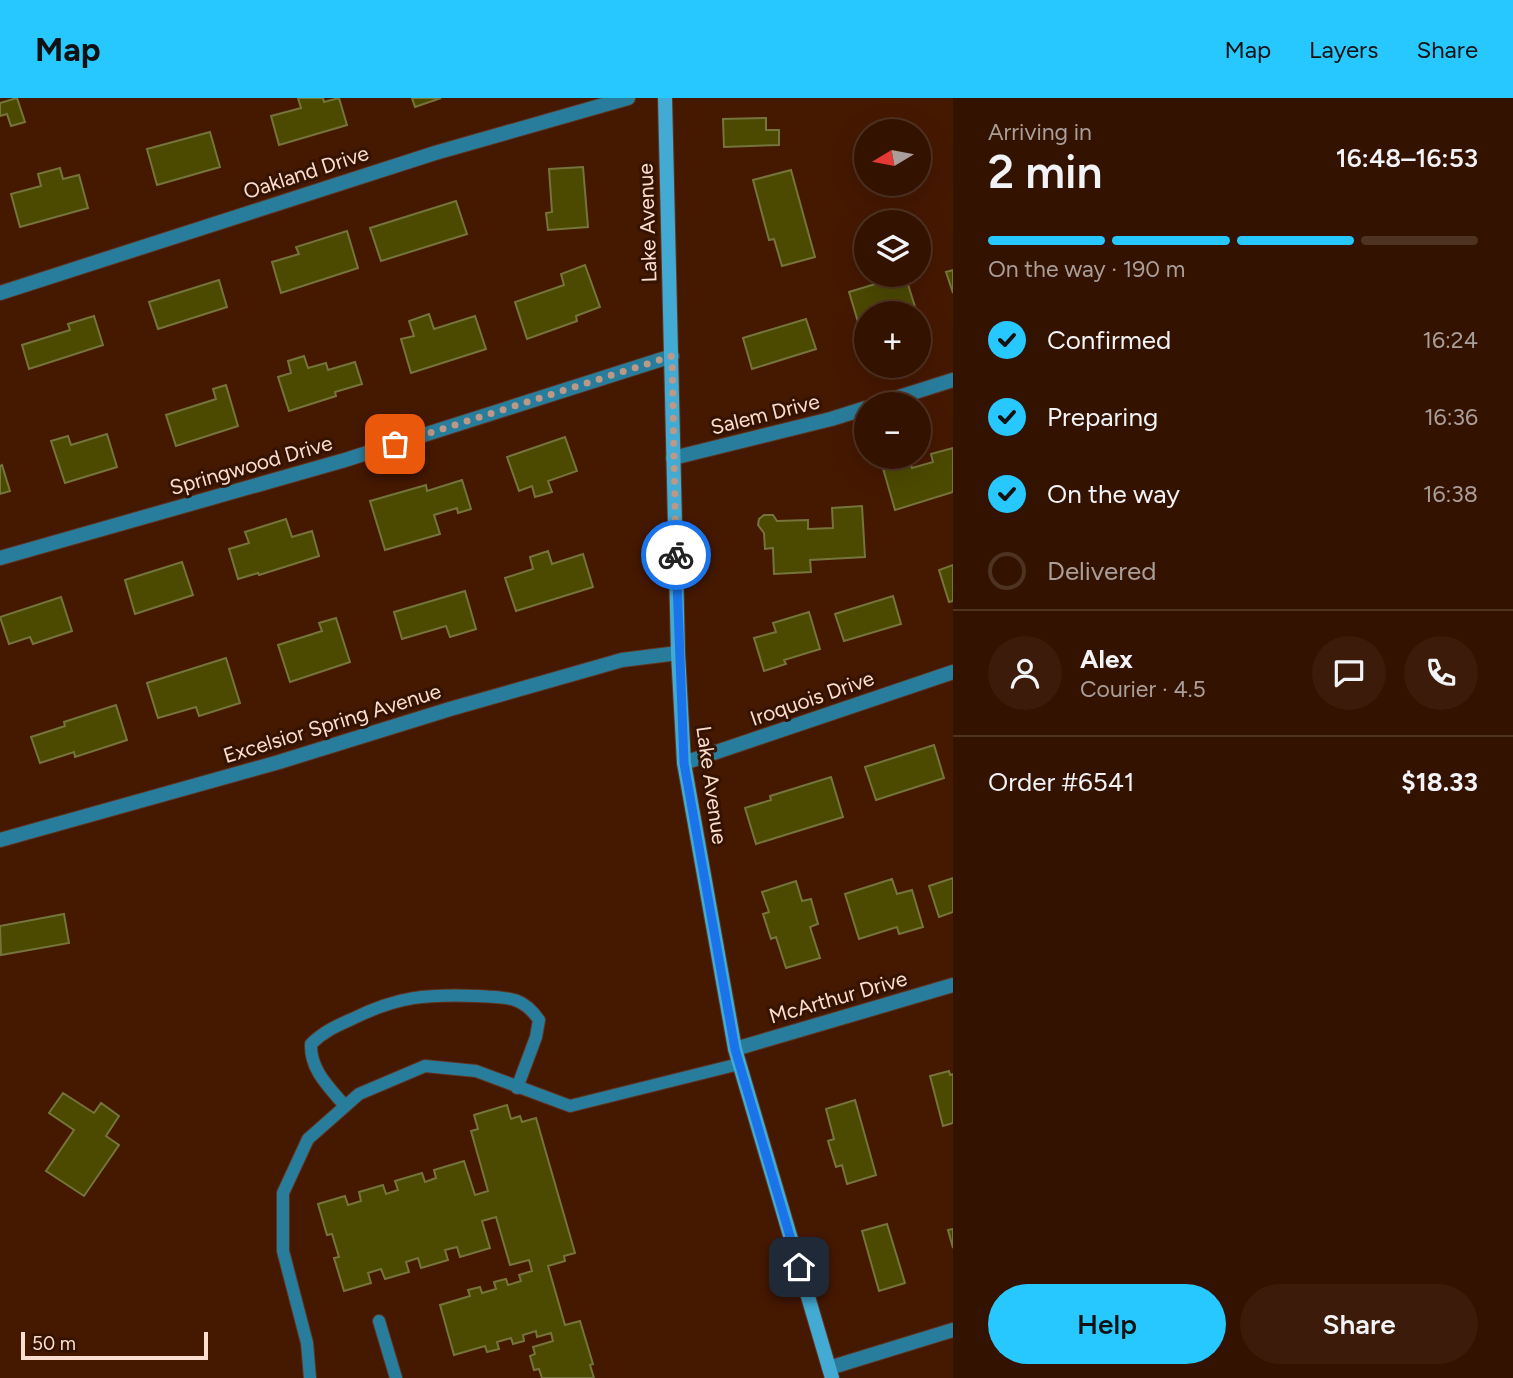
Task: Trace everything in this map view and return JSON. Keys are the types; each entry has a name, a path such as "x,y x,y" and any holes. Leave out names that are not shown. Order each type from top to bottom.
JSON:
{"main road":[{"name":"Lake Avenue","path":"664,98 678,653 684,763 735,1049 830,1373"}],"street":[{"name":"Oakland Drive","path":"0,293 435,153 628,98"},
{"name":"Springwood Drive","path":"0,558 345,460 672,356"},
{"path":"915,392 953,380"},
{"name":"Salem Drive","path":"674,458 854,412"},
{"name":"Excelsior Spring Avenue","path":"0,840 279,762 622,660 678,653"},
{"name":"Iroquois Drive","path":"684,763 953,673"},
{"name":"McArthur Drive","path":"735,1049 953,985"},
{"path":"830,1373 953,1330"}],"lane":[{"path":"345,1106 320,1076 310,1059 311,1044 323,1033 373,1008 402,998 437,994 515,998 531,1008 539,1020 517,1088"},
{"path":"310,1378 307,1343 283,1251 283,1193 307,1139 359,1094 425,1066 476,1071 570,1106 739,1064"},
{"path":"379,1321 396,1378"}],"building":[{"path":"17,98 25,122 11,126 7,114 0,116 0,103"},
{"path":"298,98 323,98 324,102 339,98 347,125 279,145 271,116 301,108"},
{"path":"412,98 441,98 415,107"},
{"path":"766,118 766,130 779,130 779,145 724,147 723,119"},
{"path":"210,132 220,167 157,185 147,149"},
{"path":"583,167 588,227 548,230 546,213 552,212 549,169"},
{"path":"60,168 63,179 79,175 88,208 20,227 11,194 41,186 38,174"},
{"path":"791,170 815,257 782,266 774,239 769,240 753,180"},
{"path":"456,201 467,234 381,261 370,228"},
{"path":"347,231 358,268 281,293 272,262 299,254 296,247"},
{"path":"585,265 600,307 576,316 577,321 527,339 515,302 564,285 561,274"},
{"path":"953,270 953,293 946,272"},
{"path":"219,280 227,307 158,329 149,302"},
{"path":"865,287 909,287 913,301 854,301 854,309 849,292"},
{"path":"429,314 434,329 475,316 486,349 411,373 401,339 414,336 409,321"},
{"path":"94,316 103,345 29,369 22,345 70,330 68,324"},
{"path":"806,319 816,349 752,369 743,338"},
{"path":"304,356 308,368 326,363 328,370 355,362 362,384 335,392 336,396 289,411 278,377 291,373 288,361"},
{"path":"226,385 238,426 176,446 166,415 216,399 213,389"},
{"path":"107,434 117,467 65,483 51,441 68,436 71,445"},
{"path":"565,437 577,471 548,481 552,492 535,497 532,486 519,491 507,457"},
{"path":"953,448 953,492 895,510 883,469 931,469 931,454"},
{"path":"2,465 10,491 0,494 0,466"},
{"path":"462,480 471,509 458,513 457,508 434,515 440,534 385,550 370,501 426,485 427,491"},
{"path":"862,506 865,557 810,560 811,572 774,574 773,548 765,549 764,533 758,525 759,519 764,515 773,515 777,521 808,520 808,529 833,528 832,508"},
{"path":"286,519 292,537 312,531 319,556 238,579 229,549 249,543 245,532"},
{"path":"548,551 552,564 583,554 593,587 516,611 505,578 533,569 530,557"},
{"path":"182,562 193,595 135,614 125,580"},
{"path":"953,565 953,601 949,602 939,570"},
{"path":"465,591 476,629 450,637 446,626 402,639 394,612"},
{"path":"893,596 901,624 844,641 835,614"},
{"path":"61,597 72,631 33,644 30,637 9,644 0,617"},
{"path":"809,612 820,649 784,660 786,664 764,671 754,638 776,632 773,623"},
{"path":"336,618 350,662 290,682 278,645 322,631 319,623"},
{"path":"226,658 240,703 199,716 196,707 158,718 147,683"},
{"path":"116,705 127,740 75,757 74,752 40,763 31,737 65,726 64,722"},
{"path":"934,745 944,778 876,800 865,767"},
{"path":"831,777 843,817 756,844 745,808 771,800 770,796"},
{"path":"953,878 953,912 939,917 929,886"},
{"path":"892,879 897,894 912,890 923,927 899,934 897,927 859,939 845,894"},
{"path":"796,881 802,901 811,899 818,924 810,927 820,958 786,968 776,937 771,939 763,914 769,912 762,892"},
{"path":"64,914 69,943 1,955 0,926"},
{"path":"949,1071 950,1075 953,1074 953,1123 943,1126 930,1076"},
{"path":"63,1093 94,1113 101,1103 119,1116 106,1136 119,1145 84,1196 46,1171 74,1130 49,1113"},
{"path":"855,1100 876,1175 847,1184 842,1165 836,1167 828,1141 834,1139 826,1109"},
{"path":"507,1105 511,1119 520,1116 522,1122 536,1118 575,1253 564,1256 565,1261 548,1266 565,1325 580,1321 593,1364 590,1365 594,1378 542,1378 539,1369 534,1370 530,1356 535,1354 533,1347 553,1341 551,1333 537,1337 536,1331 523,1335 524,1341 513,1344 511,1338 497,1342 499,1349 487,1352 485,1346 454,1355 440,1305 470,1296 468,1290 480,1287 482,1293 496,1289 494,1282 506,1279 508,1285 521,1281 519,1275 532,1271 529,1260 510,1265 496,1217 482,1221 490,1248 460,1257 457,1247 445,1250 448,1260 421,1268 418,1258 406,1262 409,1272 385,1279 381,1269 368,1273 371,1283 344,1291 334,1258 339,1257 332,1234 327,1235 318,1204 345,1196 348,1205 361,1201 359,1192 383,1185 386,1194 398,1190 395,1181 422,1173 425,1182 436,1178 434,1170 464,1161 475,1195 488,1191 471,1131 478,1129 474,1115"},
{"path":"887,1224 905,1283 879,1291 862,1231"},
{"path":"953,1229 953,1248 948,1230"}],"way so far":[{"path":"395,444 672,356 676,555"}],"route":[{"path":"676,555 684,763 735,1049 799,1267"}]}
